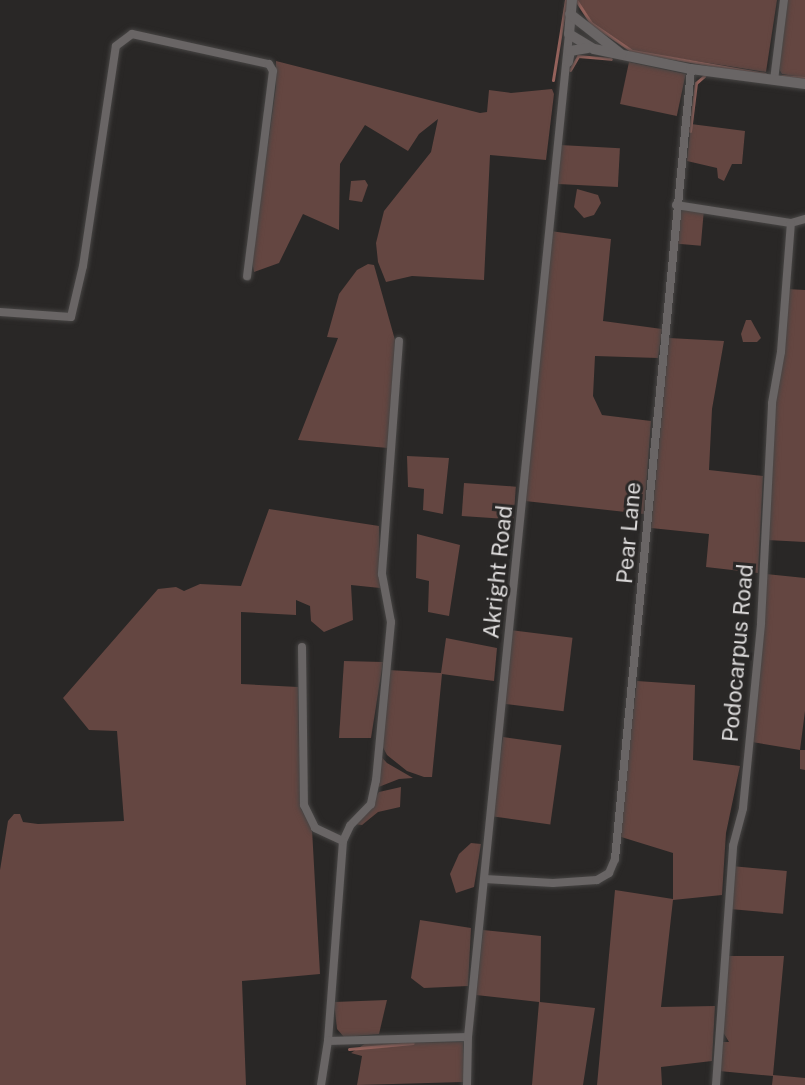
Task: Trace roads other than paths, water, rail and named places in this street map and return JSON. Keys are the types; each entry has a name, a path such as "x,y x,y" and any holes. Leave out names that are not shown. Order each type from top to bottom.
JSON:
{"street":[{"path":"572,0 569,34 594,49"},
{"path":"774,80 784,0"},
{"path":"570,14 622,55"},
{"path":"0,312 71,317 85,250 116,46 132,34 269,64 273,71 247,276"},
{"name":"Akright Road","path":"467,1085 468,1037 569,34"},
{"path":"568,62 570,51 574,48 594,49 691,69 805,84"},
{"name":"Pear Lane","path":"485,879 553,883 597,880 609,873 615,859 633,697 676,205 691,69"},
{"path":"676,205 791,223 805,219"},
{"name":"Podocarpus Road","path":"716,1085 733,846 743,808 761,623 772,403 781,352 791,223"},
{"path":"321,1085 328,1041 343,841 347,830 365,813 374,796 391,622 382,574 399,341"},
{"path":"302,647 304,805 315,828 343,841"},
{"path":"328,1041 468,1037"}],"waterway":[{"path":"553,80 566,0"},
{"path":"576,0 591,23 632,51 765,74"},
{"path":"570,70 578,56 611,59"},
{"path":"690,131 696,83 704,76"},
{"path":"782,76 805,78"},
{"path":"349,1049 413,1043"}]}
